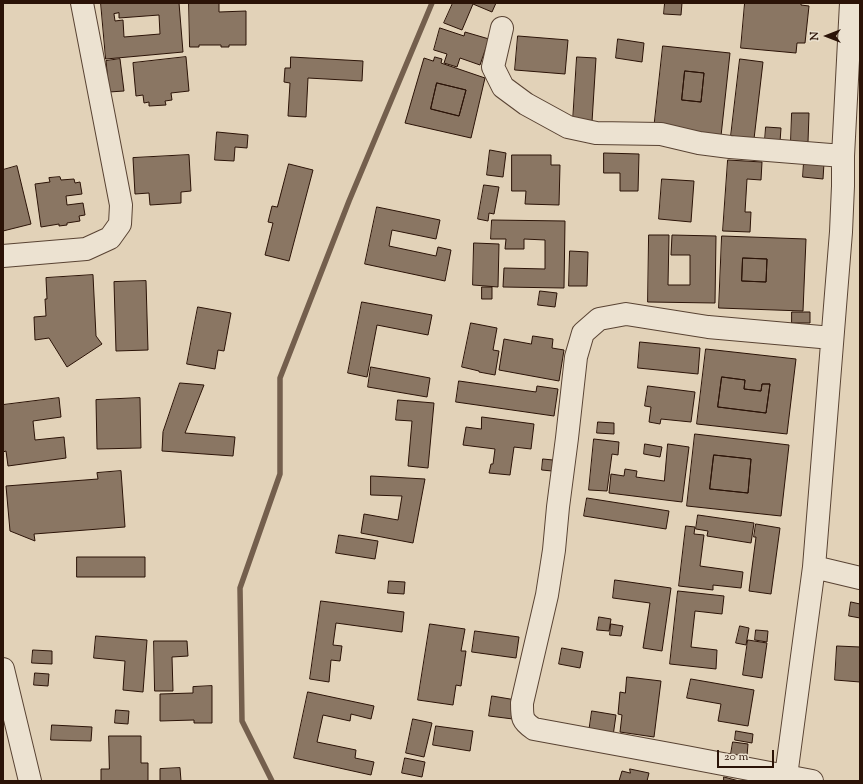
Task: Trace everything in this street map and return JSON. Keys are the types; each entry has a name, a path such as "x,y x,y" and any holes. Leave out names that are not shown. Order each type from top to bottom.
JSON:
{"street":[{"path":"3,256 86,249 110,238 120,224 121,205 82,3"},
{"path":"785,778 814,567 841,232 851,187 843,156 851,3"},
{"path":"502,28 493,67 503,87 526,104 568,127 596,133 661,134 699,144 843,156"},
{"path":"812,781 785,778 678,755 534,729 526,723 522,714 522,703 547,595 554,550 576,358 583,333 599,320 626,314 708,327 832,338"},
{"path":"814,567 860,578"},
{"path":"3,669 30,781"}],"building":[{"path":"101,3 179,3 183,52 106,59","holes":["119,13 119,18 159,15 160,34 124,37 123,20 115,21 114,14"]},
{"path":"189,3 219,3 219,12 246,11 246,45 229,45 229,47 221,47 221,45 199,45 199,47 190,47"},
{"path":"453,3 496,3 492,12 473,4 462,30 444,23"},
{"path":"665,3 682,3 681,15 664,14"},
{"path":"745,3 801,3 801,5 809,6 805,43 797,43 796,53 741,48"},
{"path":"440,28 464,36 465,32 489,39 480,65 460,58 457,67 444,63 447,54 434,50"},
{"path":"518,36 568,40 565,74 515,70"},
{"path":"618,39 644,43 642,62 616,58"},
{"path":"663,46 730,53 721,136 654,129","holes":["685,71 704,73 701,102 682,100"]},
{"path":"186,57 189,91 171,93 172,100 165,101 166,105 149,106 149,102 144,103 143,95 136,96 133,63"},
{"path":"291,57 363,61 362,81 308,78 306,117 288,116 290,83 284,82 285,68 290,68"},
{"path":"435,57 442,59 441,63 485,78 471,138 405,123 424,58 433,61","holes":["437,83 466,90 459,116 431,109"]},
{"path":"577,57 596,58 592,122 573,121"},
{"path":"120,59 124,91 109,92 106,61"},
{"path":"740,59 763,62 754,139 731,136"},
{"path":"685,71 704,73 701,102 682,100"},
{"path":"437,83 466,90 459,116 431,109"},
{"path":"792,113 809,113 808,142 791,141"},
{"path":"766,127 781,128 780,142 765,140"},
{"path":"217,132 248,135 247,148 235,147 234,161 215,160"},
{"path":"490,150 506,153 503,177 487,175"},
{"path":"604,153 639,154 638,191 620,191 620,173 604,173"},
{"path":"189,155 191,191 181,192 181,203 150,205 149,193 135,194 133,158"},
{"path":"512,155 551,155 551,165 560,165 559,205 525,204 526,191 512,191"},
{"path":"728,160 762,162 761,180 747,179 745,212 751,212 750,232 723,231"},
{"path":"804,162 824,163 823,179 803,177"},
{"path":"289,164 313,170 289,261 265,255 273,223 268,222 272,206 277,207"},
{"path":"17,166 31,224 3,231 3,170"},
{"path":"60,177 61,180 74,179 75,183 80,182 82,194 66,196 67,205 83,203 85,215 79,216 80,221 67,223 67,225 59,226 59,224 41,227 35,184 50,182 49,178"},
{"path":"662,179 694,181 691,222 659,219"},
{"path":"484,185 499,187 494,214 489,213 488,221 478,219"},
{"path":"377,207 440,220 436,239 392,230 389,246 436,256 438,247 451,250 445,281 365,264"},
{"path":"492,220 565,221 564,288 503,287 504,268 545,269 545,240 524,239 524,249 505,249 506,239 491,239"},
{"path":"649,235 669,235 668,285 690,285 690,255 671,255 672,235 716,236 715,303 648,302"},
{"path":"722,236 806,239 803,311 719,308","holes":["743,258 767,259 766,282 742,281"]},
{"path":"474,243 499,244 498,287 473,285"},
{"path":"570,251 588,252 587,286 569,286"},
{"path":"743,258 767,259 766,282 742,281"},
{"path":"93,275 96,336 102,344 67,367 49,338 35,340 34,317 46,316 46,278"},
{"path":"146,281 148,350 116,351 114,282"},
{"path":"482,287 492,287 492,299 482,299"},
{"path":"540,291 557,293 555,307 538,305"},
{"path":"362,302 432,315 428,335 377,325 367,377 348,373"},
{"path":"198,307 231,313 224,351 218,350 215,369 187,364"},
{"path":"792,312 810,312 810,323 792,323"},
{"path":"471,323 497,328 493,350 499,351 495,375 462,367"},
{"path":"533,336 553,339 552,348 564,350 559,381 499,370 504,339 531,344"},
{"path":"640,342 700,348 698,374 638,368"},
{"path":"706,349 796,359 787,434 697,424","holes":["722,377 745,380 744,389 761,391 762,384 770,384 766,413 718,407"]},
{"path":"371,367 430,378 427,397 368,387"},
{"path":"722,377 745,380 744,389 761,391 762,384 770,384 766,413 718,407"},
{"path":"459,381 536,392 537,386 558,389 554,416 456,402"},
{"path":"180,383 204,385 185,433 235,437 233,456 162,451 163,432"},
{"path":"648,386 695,392 691,422 661,419 660,424 649,422 651,407 645,406"},
{"path":"59,398 61,417 33,421 35,440 64,437 66,458 8,466 6,451 3,452 3,405"},
{"path":"140,398 141,448 97,449 96,400"},
{"path":"398,400 434,403 428,468 408,466 412,421 396,420"},
{"path":"482,417 534,424 531,449 514,447 510,475 489,473 491,464 493,464 495,449 463,445 466,427 481,429"},
{"path":"598,422 614,423 614,434 597,433"},
{"path":"695,434 789,445 781,516 687,506","holes":["714,455 751,459 748,493 710,489"]},
{"path":"594,439 619,442 618,455 612,454 607,491 589,490"},
{"path":"645,444 662,447 660,457 644,454"},
{"path":"668,444 689,447 682,502 609,493 611,474 624,476 625,469 637,471 636,477 664,481"},
{"path":"714,455 751,459 748,493 710,489"},
{"path":"543,459 553,460 552,471 542,470"},
{"path":"121,471 125,527 34,534 35,541 10,531 6,486 98,479 97,473"},
{"path":"371,476 425,479 413,543 361,533 364,514 398,520 402,496 371,495"},
{"path":"587,498 669,511 666,529 584,516"},
{"path":"698,515 754,523 751,543 707,536 708,531 696,529"},
{"path":"756,524 780,528 771,594 749,591 756,537 754,537"},
{"path":"686,526 695,527 694,534 704,535 700,566 743,572 741,588 713,585 713,590 679,586"},
{"path":"339,535 378,541 375,559 336,553"},
{"path":"77,557 145,557 145,577 77,577"},
{"path":"615,580 671,588 662,651 643,648 650,603 613,598"},
{"path":"389,581 405,582 404,594 388,593"},
{"path":"678,591 724,596 722,614 695,611 691,647 717,650 716,669 670,664"},
{"path":"321,601 404,612 402,632 336,623 333,645 342,646 340,661 331,660 329,682 310,679"},
{"path":"851,602 860,604 860,618 849,616"},
{"path":"599,617 611,619 609,631 597,630"},
{"path":"430,624 465,629 461,651 466,651 461,686 456,685 453,705 418,700"},
{"path":"611,624 623,626 621,636 610,635"},
{"path":"740,626 749,628 746,645 736,643"},
{"path":"756,630 768,631 767,642 755,640"},
{"path":"475,631 519,637 516,658 472,652"},
{"path":"96,636 147,640 143,692 123,690 125,661 94,658"},
{"path":"748,640 767,643 762,678 743,675"},
{"path":"154,641 187,641 188,656 172,657 173,691 155,691"},
{"path":"837,646 860,647 860,682 835,680"},
{"path":"562,648 583,652 580,668 559,664"},
{"path":"33,650 52,651 52,664 32,663"},
{"path":"35,673 49,674 48,686 34,685"},
{"path":"627,677 661,681 654,737 620,732 622,715 618,714 620,692 625,693"},
{"path":"691,679 754,690 748,726 718,721 721,704 687,698"},
{"path":"212,686 212,723 194,723 194,720 160,721 160,694 193,693 193,687"},
{"path":"308,692 374,706 371,719 351,714 350,721 323,715 317,742 356,750 355,758 374,762 371,775 294,758"},
{"path":"492,696 516,700 513,719 489,716"},
{"path":"116,710 129,711 128,724 115,723"},
{"path":"592,711 616,715 613,736 589,732"},
{"path":"413,719 432,723 424,757 406,753"},
{"path":"52,725 92,727 91,741 51,740"},
{"path":"436,726 473,731 470,751 433,745"},
{"path":"736,731 753,734 752,743 735,740"},
{"path":"109,736 141,736 141,763 148,763 148,781 101,781 101,769 109,769"},
{"path":"733,742 748,744 747,756 731,754"},
{"path":"405,758 425,762 422,777 402,773"},
{"path":"180,768 181,781 160,781 160,769"},
{"path":"630,769 649,773 647,781 619,781 622,771 630,773"},
{"path":"724,777 739,781 724,781"}],"waterway":[{"path":"272,781 242,721 240,588 280,474 280,378 349,201 432,3"}]}
